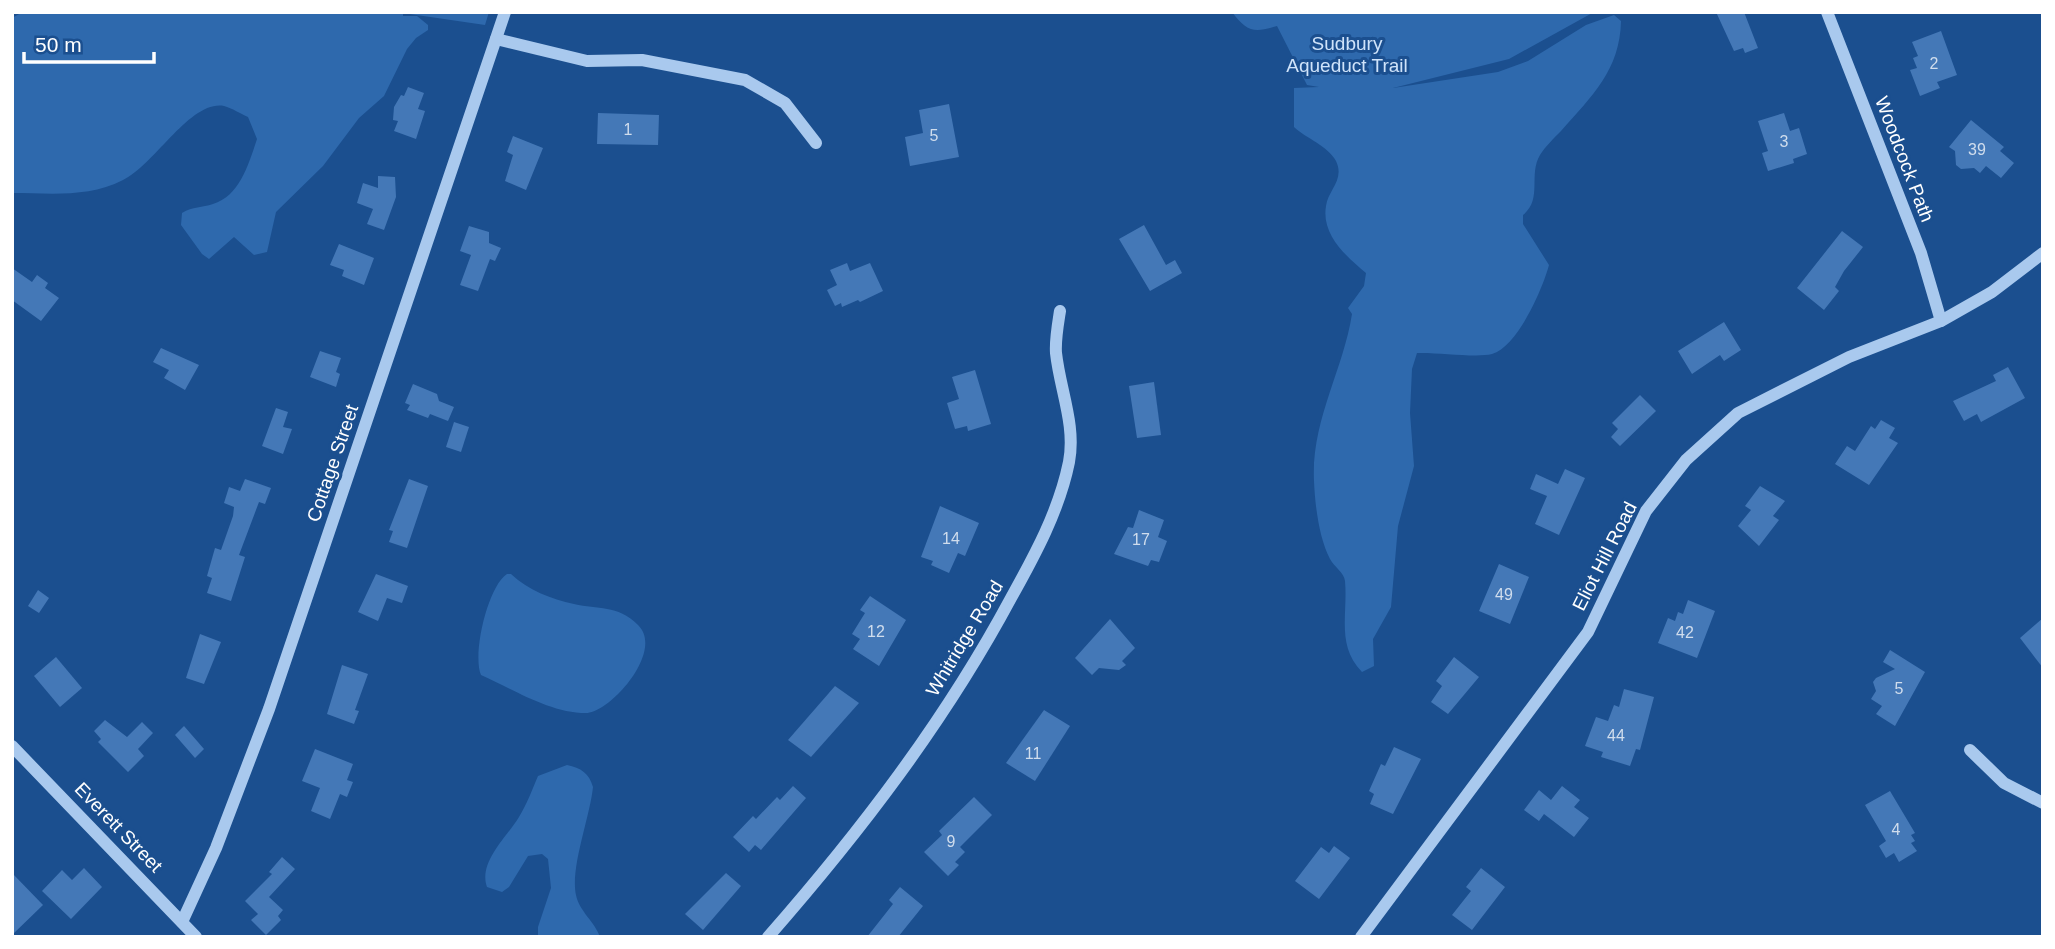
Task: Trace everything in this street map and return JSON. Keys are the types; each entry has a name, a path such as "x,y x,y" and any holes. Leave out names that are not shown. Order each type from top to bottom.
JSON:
{"street":[{"name":"Cottage Street","path":"181,922 216,848 268,709 505,12"},
{"name":"Woodcock Path","path":"1827,12 1921,253 1941,321"},
{"path":"496,39 587,61 642,60 745,80 785,103 816,143"},
{"name":"Eliot Hill Road","path":"1361,937 1588,632 1646,512 1686,460 1738,412 1849,357 1941,321 1992,292 2043,253"},
{"name":"Whitridge Road","path":"768,937 831,865 922,743 980,655 1055,512 1069,461 1070,421 1056,350 1060,311"},
{"name":"Everett Street","path":"12,746 196,937"},
{"path":"1970,750 2004,783 2043,803"}],"green space":[{"path":"23,12 489,12 485,25 403,13 403,16 417,16 428,25 428,30 416,38 407,49 384,96 359,118 323,166 276,212 267,252 254,255 234,237 209,259 202,254 181,225 182,213 213,204 230,194 242,178 257,139 248,117 227,107 211,107 198,113 135,172 110,186 69,193 12,193 12,18"},
{"name":"Sudbury Aqueduct Trail","path":"1232,12 1594,12 1509,59 1393,88 1498,72 1528,61 1586,25 1614,15 1621,21 1616,54 1610,68 1593,94 1544,149 1537,163 1534,194 1529,209 1523,215 1523,224 1549,265 1528,315 1511,340 1492,354 1417,353 1412,369 1410,413 1414,466 1398,526 1391,607 1373,639 1374,666 1362,672 1354,662 1346,640 1345,581 1330,559 1320,531 1314,459 1322,417 1348,335 1352,314 1348,308 1364,286 1366,273 1337,244 1327,226 1327,200 1339,174 1336,161 1332,155 1294,127 1294,88 1319,87 1307,85 1277,26 1262,30 1252,29 1242,24"},
{"path":"507,574 548,597 615,611 638,625 645,636 645,650 640,664 631,679 608,703 586,713 572,712 532,699 481,675 479,652 484,621 494,592"},
{"path":"567,765 584,772 593,787 575,884 578,901 600,937 538,937 538,927 551,888 548,859 542,854 528,856 509,887 502,892 487,887 485,878 490,859 522,812 538,776"}],"building":[{"path":"1716,12 1744,12 1758,48 1745,53 1743,48 1734,51"},
{"path":"1941,31 1957,75 1937,82 1940,88 1920,96 1910,70 1917,68 1913,58 1918,56 1912,42"},
{"path":"408,87 424,93 418,109 425,111 416,139 394,131 398,121 393,120 394,107"},
{"path":"949,104 959,157 910,166 905,137 923,133 919,110"},
{"path":"598,113 659,115 658,145 597,144"},
{"path":"1784,113 1790,131 1799,128 1807,154 1793,159 1794,163 1768,171 1762,153 1768,151 1758,121"},
{"path":"1971,120 2004,147 2000,151 2014,163 2001,178 1986,166 1980,173 1974,168 1961,169 1956,165 1955,151 1949,147"},
{"path":"513,136 543,148 526,190 505,181 513,155 507,152"},
{"path":"378,176 395,177 396,197 384,230 367,224 373,209 357,203 363,183 378,188"},
{"path":"1144,225 1166,265 1175,260 1182,273 1150,291 1119,239"},
{"path":"469,226 489,232 489,243 501,248 495,261 490,259 478,291 460,285 471,255 460,251"},
{"path":"1842,231 1863,247 1844,271 1835,287 1839,291 1824,310 1797,288"},
{"path":"339,244 374,258 364,285 342,276 344,270 330,265"},
{"path":"847,263 850,271 870,263 883,291 860,302 858,300 842,307 841,303 835,306 827,290 837,285 830,270"},
{"path":"12,268 32,282 37,275 48,283 45,288 59,298 41,321 12,300"},
{"path":"1724,322 1741,350 1724,361 1720,355 1692,374 1678,351"},
{"path":"161,348 199,365 185,390 164,378 169,370 153,362"},
{"path":"320,351 341,358 336,372 340,374 336,387 310,377"},
{"path":"2008,367 2025,398 1981,422 1977,414 1964,421 1953,401 1996,381 1993,375"},
{"path":"975,370 991,424 968,431 967,426 955,429 947,403 959,399 952,377"},
{"path":"1154,382 1161,435 1137,438 1129,386"},
{"path":"413,384 437,394 439,401 454,407 448,421 430,414 428,418 407,410 410,405 405,403"},
{"path":"1640,395 1656,411 1620,446 1611,437 1618,429 1612,423"},
{"path":"276,408 288,412 283,427 292,429 283,454 262,446"},
{"path":"1881,420 1895,428 1889,438 1898,443 1869,485 1835,464 1847,446 1855,451 1871,426 1875,429"},
{"path":"454,422 469,427 461,452 446,447"},
{"path":"1565,469 1585,478 1559,535 1535,524 1547,496 1530,489 1536,474 1558,484"},
{"path":"245,479 271,488 265,504 259,502 239,555 245,557 231,601 207,593 212,578 207,576 215,548 221,550 233,516 234,507 224,503 229,487 240,491"},
{"path":"409,479 428,486 407,548 389,542 393,531 389,530"},
{"path":"1760,486 1785,501 1773,516 1779,520 1759,546 1738,526 1751,510 1745,506"},
{"path":"940,506 979,523 965,556 958,553 949,573 931,565 933,561 921,557"},
{"path":"1139,510 1164,520 1158,537 1167,541 1159,562 1151,560 1148,566 1114,554 1128,527 1133,528"},
{"path":"1499,564 1529,577 1510,624 1479,611"},
{"path":"376,574 408,586 402,603 387,598 378,621 358,612"},
{"path":"38,590 49,598 39,613 28,606"},
{"path":"870,596 906,620 879,666 853,649 860,639 852,634 865,613 860,610"},
{"path":"1688,600 1715,611 1697,658 1658,643 1668,618 1675,621 1678,612 1683,614"},
{"path":"2043,618 2043,668 2020,638"},
{"path":"1110,619 1135,648 1122,661 1126,665 1119,670 1099,668 1092,675 1075,658"},
{"path":"200,634 221,642 204,684 186,678"},
{"path":"1890,650 1925,672 1895,726 1876,714 1882,706 1871,699 1876,691 1873,682 1876,678 1895,669 1883,662"},
{"path":"56,657 82,688 60,707 34,676"},
{"path":"1454,657 1479,677 1448,714 1431,702 1442,686 1436,681"},
{"path":"342,665 368,674 355,710 359,711 354,724 327,714"},
{"path":"835,686 859,703 811,757 788,740"},
{"path":"1624,689 1654,697 1640,750 1636,749 1630,766 1601,757 1603,752 1585,746 1596,717 1608,721 1614,705 1619,707"},
{"path":"1044,710 1070,726 1035,781 1006,763"},
{"path":"105,720 127,737 142,722 153,733 138,749 144,756 128,772 98,742 101,739 94,731"},
{"path":"184,726 204,749 195,758 175,735"},
{"path":"1394,747 1421,759 1393,814 1370,804 1374,794 1369,791 1381,764 1385,766"},
{"path":"315,749 353,764 347,780 353,782 347,797 340,794 330,819 311,811 320,788 302,781"},
{"path":"793,786 806,798 761,850 755,845 749,852 733,837 753,816 756,819 777,797 780,800"},
{"path":"1562,786 1580,800 1574,807 1589,818 1574,837 1544,814 1539,821 1524,810 1539,790 1551,800"},
{"path":"1890,791 1915,833 1911,835 1915,841 1911,843 1917,851 1899,862 1894,853 1886,858 1879,846 1886,841 1865,805"},
{"path":"974,797 992,815 960,847 965,852 955,862 959,865 948,876 924,852 942,835 939,831"},
{"path":"1334,846 1350,858 1319,899 1295,881 1321,847 1329,853"},
{"path":"282,857 295,869 269,897 283,910 278,916 281,920 266,935 251,920 258,914 245,901 272,874 269,872"},
{"path":"84,868 102,887 71,919 42,891 62,870 72,880"},
{"path":"1481,868 1505,887 1472,930 1452,915 1471,891 1466,887"},
{"path":"12,873 43,905 12,935"},
{"path":"726,873 741,886 703,930 685,914"},
{"path":"900,887 923,906 898,937 867,937 893,904 889,900"}]}
